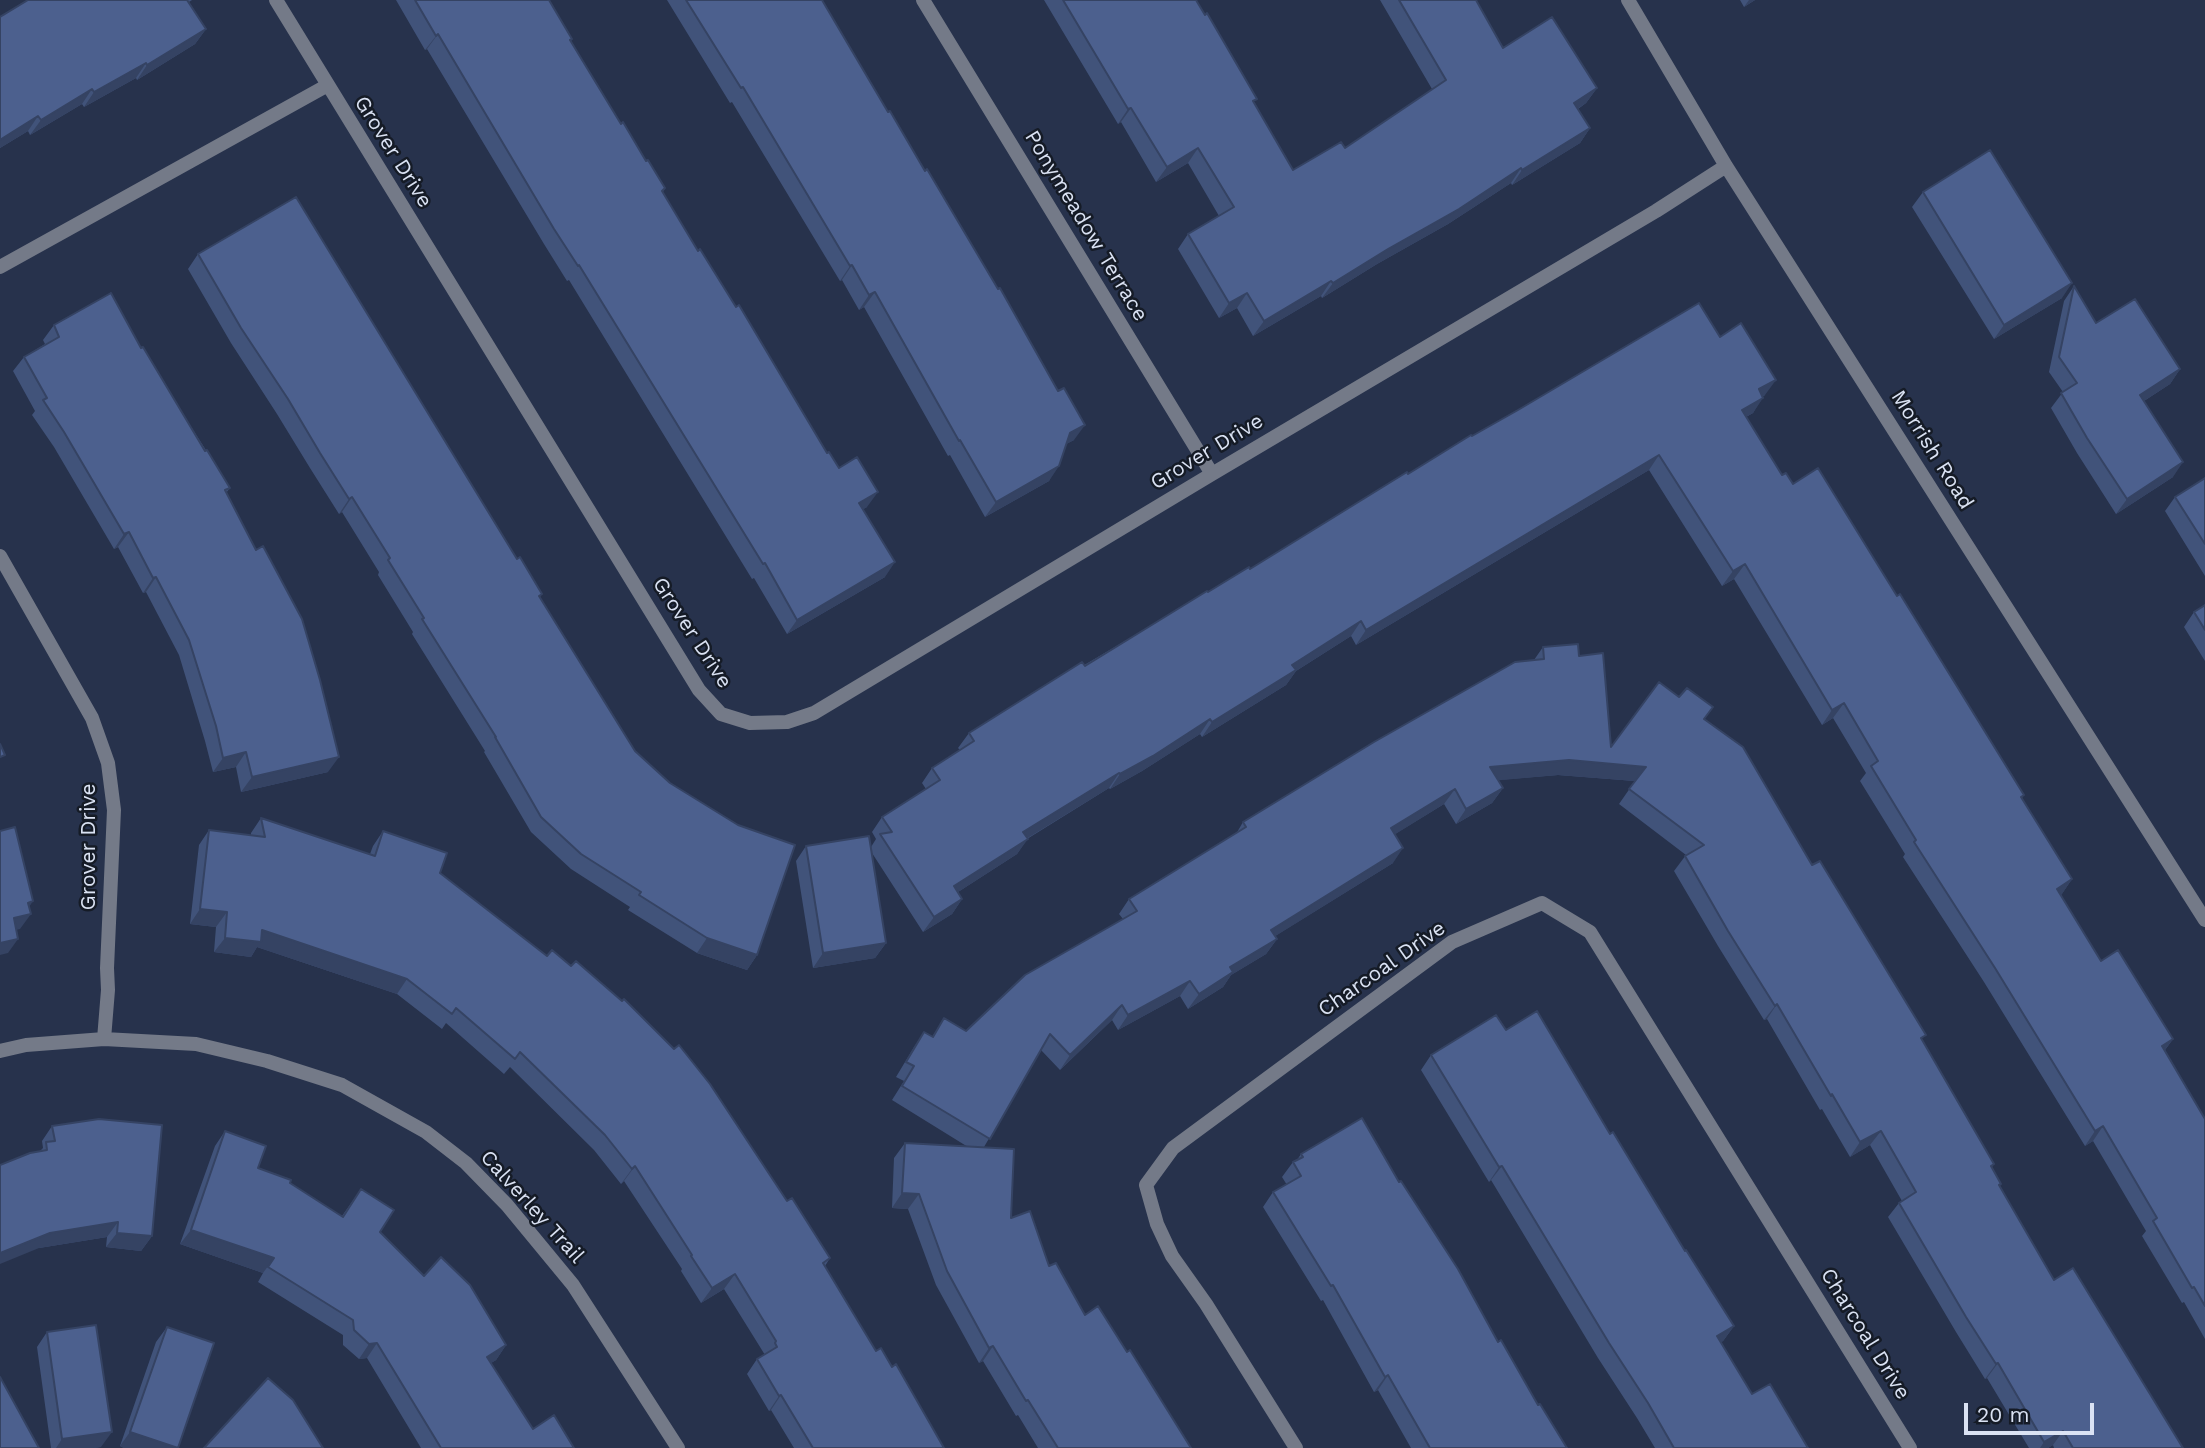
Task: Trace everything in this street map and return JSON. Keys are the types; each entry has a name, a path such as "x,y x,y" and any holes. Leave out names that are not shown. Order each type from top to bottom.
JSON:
{"street":[{"path":"276,0 328,85"},
{"name":"Ponymeadow Terrace","path":"923,0 1212,474"},
{"name":"Morrish Road","path":"1628,0 1726,166 2205,920"},
{"name":"Grover Drive","path":"0,267 328,85 699,690 721,714 750,723 787,722 814,713 1632,225 1726,166"},
{"name":"Grover Drive","path":"0,556 92,718 108,763 114,810 104,1038"},
{"name":"Charcoal Drive","path":"1296,1448 1206,1304 1172,1256 1157,1224 1146,1185 1173,1148 1452,942 1542,903 1590,932 1910,1448"},
{"name":"Calverley Trail","path":"0,1051 26,1045 104,1038 195,1044 267,1061 342,1085 426,1132 466,1163 507,1205 573,1285 678,1448"}],"building":[{"path":"28,0 187,0 206,29 147,65 146,63 94,92 92,89 41,120 38,116 0,140 0,17"},
{"path":"415,0 549,0 621,124 623,122 665,188 662,191 698,251 700,249 736,307 739,305 827,453 829,452 839,468 857,457 878,492 859,503 895,562 797,620 765,563 763,564 579,265 554,229"},
{"path":"686,0 822,0 888,112 890,111 925,171 927,169 998,289 1000,288 1058,391 1064,388 1085,425 1070,433 1059,466 996,502 875,292 869,295 852,265 850,266 743,87 741,88"},
{"path":"1063,0 1196,0 1205,15 1207,13 1257,99 1253,101 1293,170 1341,142 1345,148 1446,80 1399,0 1476,0 1503,48 1552,17 1597,88 1574,103 1590,128 1522,170 1521,168 1459,209 1264,321 1247,293 1229,303 1188,234 1234,207 1198,148 1167,167 1131,108 1128,109"},
{"path":"1990,150 2072,283 2004,325 1923,192"},
{"path":"296,197 517,559 520,557 542,594 539,596 635,751 670,783 738,825 795,845 757,955 707,938 639,895 641,892 581,854 541,817 496,737 422,619 424,618 388,560 390,558 352,497 349,499 241,328 198,254"},
{"path":"2074,286 2096,323 2135,299 2180,369 2140,395 2183,462 2127,499 2061,393 2077,383 2059,357"},
{"path":"111,293 141,348 143,347 230,488 225,490 256,550 263,546 302,619 339,757 252,777 246,752 223,758 216,726 189,640 129,532 124,534 43,400 47,398 24,357 59,337 54,325"},
{"path":"1699,303 1720,337 1741,323 1776,380 1759,389 1763,398 1742,410 1782,475 1786,473 1793,484 1818,468 1897,596 1900,594 2024,795 2021,797 2072,879 2057,889 2101,961 2118,950 2173,1039 2162,1046 2205,1119 2205,1306 2153,1221 2157,1218 2103,1126 2095,1131 1914,842 1916,840 1871,766 1878,761 1844,703 1832,710 1745,564 1733,571 1659,455 1366,630 1361,621 1292,665 1296,670 1023,832 1028,839 954,886 962,899 934,917 880,834 892,832 882,817 940,780 932,768 974,741 969,733 1082,662 1085,666 1407,472 1408,474"},
{"path":"2205,478 2205,544 2175,497"},
{"path":"2205,605 2205,630 2194,612"},
{"path":"1578,644 1579,656 1603,653 1611,747 1659,682 1679,697 1687,688 1713,707 1704,719 1743,747 1812,865 1820,861 1926,1035 1921,1038 1994,1164 1991,1166 2001,1184 1999,1185 2054,1280 2073,1268 2183,1448 2073,1448 2063,1431 2044,1442 1899,1203 1916,1192 1881,1131 1860,1142 1777,1004 1775,1006 1728,931 1685,856 1704,845 1629,789 1646,767 1569,760 1490,767 1503,788 1466,809 1455,789 1391,828 1403,848 1271,930 1277,939 1230,967 1233,972 1199,994 1190,981 1128,1015 1122,1005 1070,1055 1050,1034 990,1139 902,1086 914,1066 906,1062 924,1032 933,1037 944,1018 966,1031 1025,975 1137,911 1129,899 1246,827 1243,822 1374,742 1515,662 1544,659 1543,647"},
{"path":"0,744 5,755 0,757"},
{"path":"261,818 375,856 383,831 447,853 440,873 547,956 552,950 571,966 576,961 622,1001 624,999 674,1049 679,1045 710,1084 787,1201 792,1198 830,1258 823,1263 876,1351 881,1348 892,1367 896,1364 944,1448 813,1448 757,1359 777,1347 776,1341 735,1274 712,1288 635,1166 632,1169 605,1135 520,1052 515,1059 456,1008 452,1014 407,979 262,930 261,942 225,938 227,912 200,909 209,830 265,837"},
{"path":"15,827 33,901 28,903 31,914 14,918 18,939 0,943 0,831"},
{"path":"869,836 886,943 823,953 806,846"},
{"path":"1537,1011 1610,1134 1613,1132 1734,1326 1717,1336 1752,1394 1770,1384 1808,1448 1674,1448 1431,1055 1496,1015 1506,1030"},
{"path":"1362,1118 1399,1182 1401,1181 1458,1269 1498,1342 1501,1340 1538,1405 1540,1404 1567,1448 1430,1448 1388,1375 1385,1377 1333,1285 1331,1286 1273,1192 1301,1176 1293,1162 1303,1157 1301,1154"},
{"path":"99,1119 162,1125 152,1236 117,1233 118,1222 50,1233 0,1253 0,1165 30,1153 47,1150 46,1142 55,1141 52,1126"},
{"path":"225,1131 266,1146 258,1168 291,1180 290,1183 343,1217 361,1189 394,1210 380,1232 424,1276 441,1257 470,1285 506,1345 487,1357 533,1429 554,1415 574,1448 441,1448 377,1343 369,1344 354,1330 353,1320 268,1267 274,1258 191,1230"},
{"path":"905,1143 1014,1149 1011,1218 1030,1211 1049,1266 1056,1263 1085,1315 1098,1306 1127,1352 1130,1350 1191,1448 1058,1448 993,1346 989,1348 947,1271 919,1194 902,1193"},
{"path":"96,1325 112,1432 62,1439 47,1332"},
{"path":"167,1327 214,1343 178,1448 130,1432"},
{"path":"0,1377 39,1448 0,1448"},
{"path":"268,1378 293,1400 323,1448 204,1448"}]}
